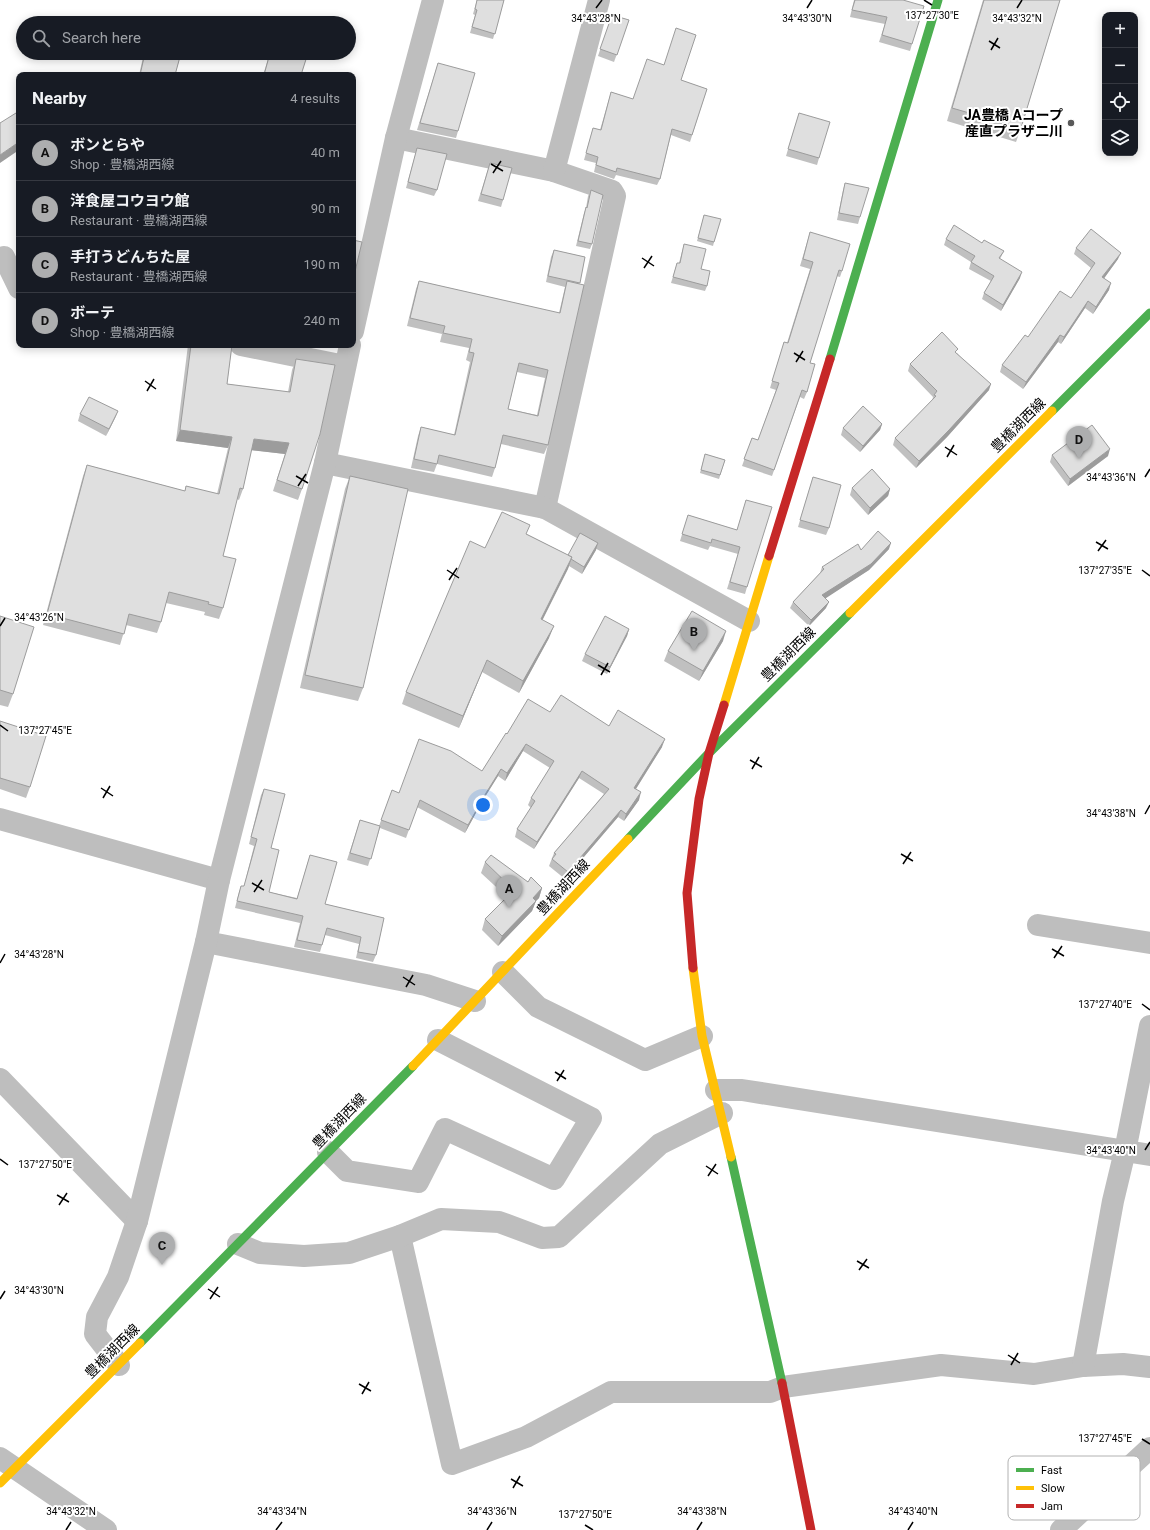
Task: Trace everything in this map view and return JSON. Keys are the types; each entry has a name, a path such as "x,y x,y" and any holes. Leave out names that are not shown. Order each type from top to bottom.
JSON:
{"main road":[{"path":"811,1530 783,1387 722,1113 702,1036 691,957 687,893 699,799 709,753 883,185 938,0"},
{"name":"豊橋湖西線","path":"0,1483 8,1463 118,1365 438,1040 709,753 1150,313"}],"street":[{"path":"356,318 396,138 434,0"},
{"path":"554,170 599,0"},
{"path":"396,138 554,170 612,191 615,196 545,508"},
{"path":"4,257 16,282"},
{"path":"256,348 345,366"},
{"path":"118,1365 95,1334 97,1317 118,1278 137,1221 206,942 219,880 325,463 349,348"},
{"path":"325,463 545,508 749,621"},
{"path":"0,819 219,880"},
{"path":"1038,925 1150,943"},
{"path":"206,942 426,986 475,1001"},
{"path":"503,972 538,1008 645,1060 702,1036"},
{"path":"1083,1366 1113,1201 1125,1151 1150,1026"},
{"path":"328,1152 347,1171 418,1182 446,1129 554,1179 591,1118 438,1040"},
{"path":"0,1079 137,1221"},
{"path":"716,1090 742,1090 1150,1156"},
{"path":"238,1244 260,1253 304,1256 349,1253 400,1236 441,1219 499,1222 542,1238 559,1237 660,1144 722,1113"},
{"path":"400,1236 452,1464 526,1437 611,1392 770,1392 783,1387 941,1365 1034,1374 1083,1366 1123,1364 1150,1367"},
{"path":"1140,1457 1150,1448"},
{"path":"8,1463 106,1530"},
{"path":"1061,1530 1072,1520"}],"building":[{"path":"477,0 504,0 495,34 472,27 477,10 475,9"},
{"path":"855,0 903,0 924,6 912,44 882,35 887,17 852,10"},
{"path":"984,0 1060,0 1021,128 952,108"},
{"path":"612,15 629,20 617,55 600,49"},
{"path":"676,28 696,35 681,80 707,89 692,135 672,129 660,179 617,168 616,172 596,165 598,157 586,153 593,128 601,130 611,92 633,99 647,59 664,65"},
{"path":"143,60 179,60 176,72 141,72"},
{"path":"268,60 306,60 302,72 265,72"},
{"path":"438,63 475,73 458,131 420,123"},
{"path":"16,113 16,144 0,155 0,123"},
{"path":"799,113 830,122 819,158 788,149"},
{"path":"417,148 447,154 437,190 408,182"},
{"path":"490,163 512,168 503,200 481,194"},
{"path":"845,183 869,188 860,217 839,213"},
{"path":"591,190 603,195 592,244 578,241"},
{"path":"704,215 721,219 714,242 698,238"},
{"path":"954,225 982,243 984,240 1004,251 999,258 1022,272 1003,305 984,293 994,276 971,262 975,256 946,239"},
{"path":"1091,229 1121,253 1102,277 1111,283 1096,307 1088,301 1064,337 1060,335 1026,382 1002,365 1025,335 1028,337 1060,291 1071,298 1095,263 1076,248"},
{"path":"810,232 850,244 842,271 839,270 810,363 815,364 807,392 802,390 774,470 744,459 752,438 758,440 779,383 772,381 784,342 788,343 813,262 803,259"},
{"path":"356,241 362,242 356,267"},
{"path":"684,244 706,249 701,269 710,271 707,286 673,277 677,263 680,263"},
{"path":"554,250 585,257 580,283 548,276"},
{"path":"419,281 560,313 567,281 584,285 548,445 503,435 495,468 439,455 437,464 414,459 421,427 455,435 474,353 469,352 472,339 443,333 445,326 410,318","holes":["519,363 548,370 538,416 508,409"]},
{"path":"942,332 958,349 955,352 991,384 919,461 895,438 936,396 934,395 937,391 910,364"},
{"path":"191,348 232,348 227,384 290,392 296,359 335,365 320,434 302,489 277,480 289,443 254,439 243,489 240,488 223,556 236,559 223,608 208,604 209,602 169,592 161,622 129,614 124,634 47,614 87,465 185,491 186,486 219,494 232,437 180,430"},
{"path":"89,397 118,411 109,429 80,414"},
{"path":"863,406 882,424 863,446 843,428"},
{"path":"1092,425 1110,449 1070,479 1052,455"},
{"path":"705,454 725,460 720,475 701,470"},
{"path":"872,469 890,489 870,508 852,488"},
{"path":"350,476 408,489 363,688 305,675"},
{"path":"813,477 841,485 829,528 800,520"},
{"path":"746,500 772,507 747,587 730,582 740,547 712,539 711,543 682,534 688,515 737,530"},
{"path":"502,512 530,525 526,534 572,557 541,619 554,626 523,681 487,660 463,716 406,692 470,541 485,548"},
{"path":"878,531 891,543 871,564 822,595 829,602 811,620 793,602 824,569 822,567 858,544 861,550"},
{"path":"580,533 598,543 584,567 571,559 572,557 568,555"},
{"path":"692,611 726,631 703,671 668,651"},
{"path":"0,616 34,627 13,694 0,690"},
{"path":"605,616 629,629 610,667 585,654"},
{"path":"561,695 609,726 618,710 665,739 634,788 641,792 626,814 621,810 568,872 552,859 556,854 554,853 609,789 582,771 537,842 517,829 535,801 531,798 554,761 526,744 507,773 501,769 468,825 420,800 409,830 381,820 392,790 399,793 419,739 451,751 482,771 528,699 550,712"},
{"path":"0,721 46,736 30,787 0,778"},
{"path":"264,789 285,794 271,848 279,850 269,892 297,899 310,855 337,862 325,904 384,918 376,955 358,952 361,937 327,928 322,945 297,940 303,916 237,901 241,886 244,886 257,839 251,837"},
{"path":"360,820 380,826 371,859 350,853"},
{"path":"491,855 528,882 531,877 542,888 533,898 536,901 502,936 485,919 514,890 485,862"}],"traffic: fast":[{"path":"830,359 938,0"},
{"path":"1052,411 1150,313"},
{"path":"628,839 709,753 850,613"},
{"path":"140,1343 413,1066"},
{"path":"731,1157 782,1383"}],"traffic: slow":[{"path":"850,613 1052,411"},
{"path":"724,705 769,556"},
{"path":"413,1066 628,839"},
{"path":"693,968 702,1036 731,1157"},
{"path":"0,1483 140,1343"}],"traffic: jam":[{"path":"769,556 830,359"},
{"path":"693,968 687,893 699,799 709,753 724,705"},
{"path":"782,1383 811,1530"}],"place":[{"name":"JA豊橋 Aコープ 産直プラザ二川","path":"1071,123"},
{"name":"ボーテ","path":"1079,459"},
{"name":"洋食屋コウヨウ館","path":"694,651"},
{"name":"ボンとらや","path":"509,908"},
{"name":"手打うどんちた屋","path":"162,1265"}]}
